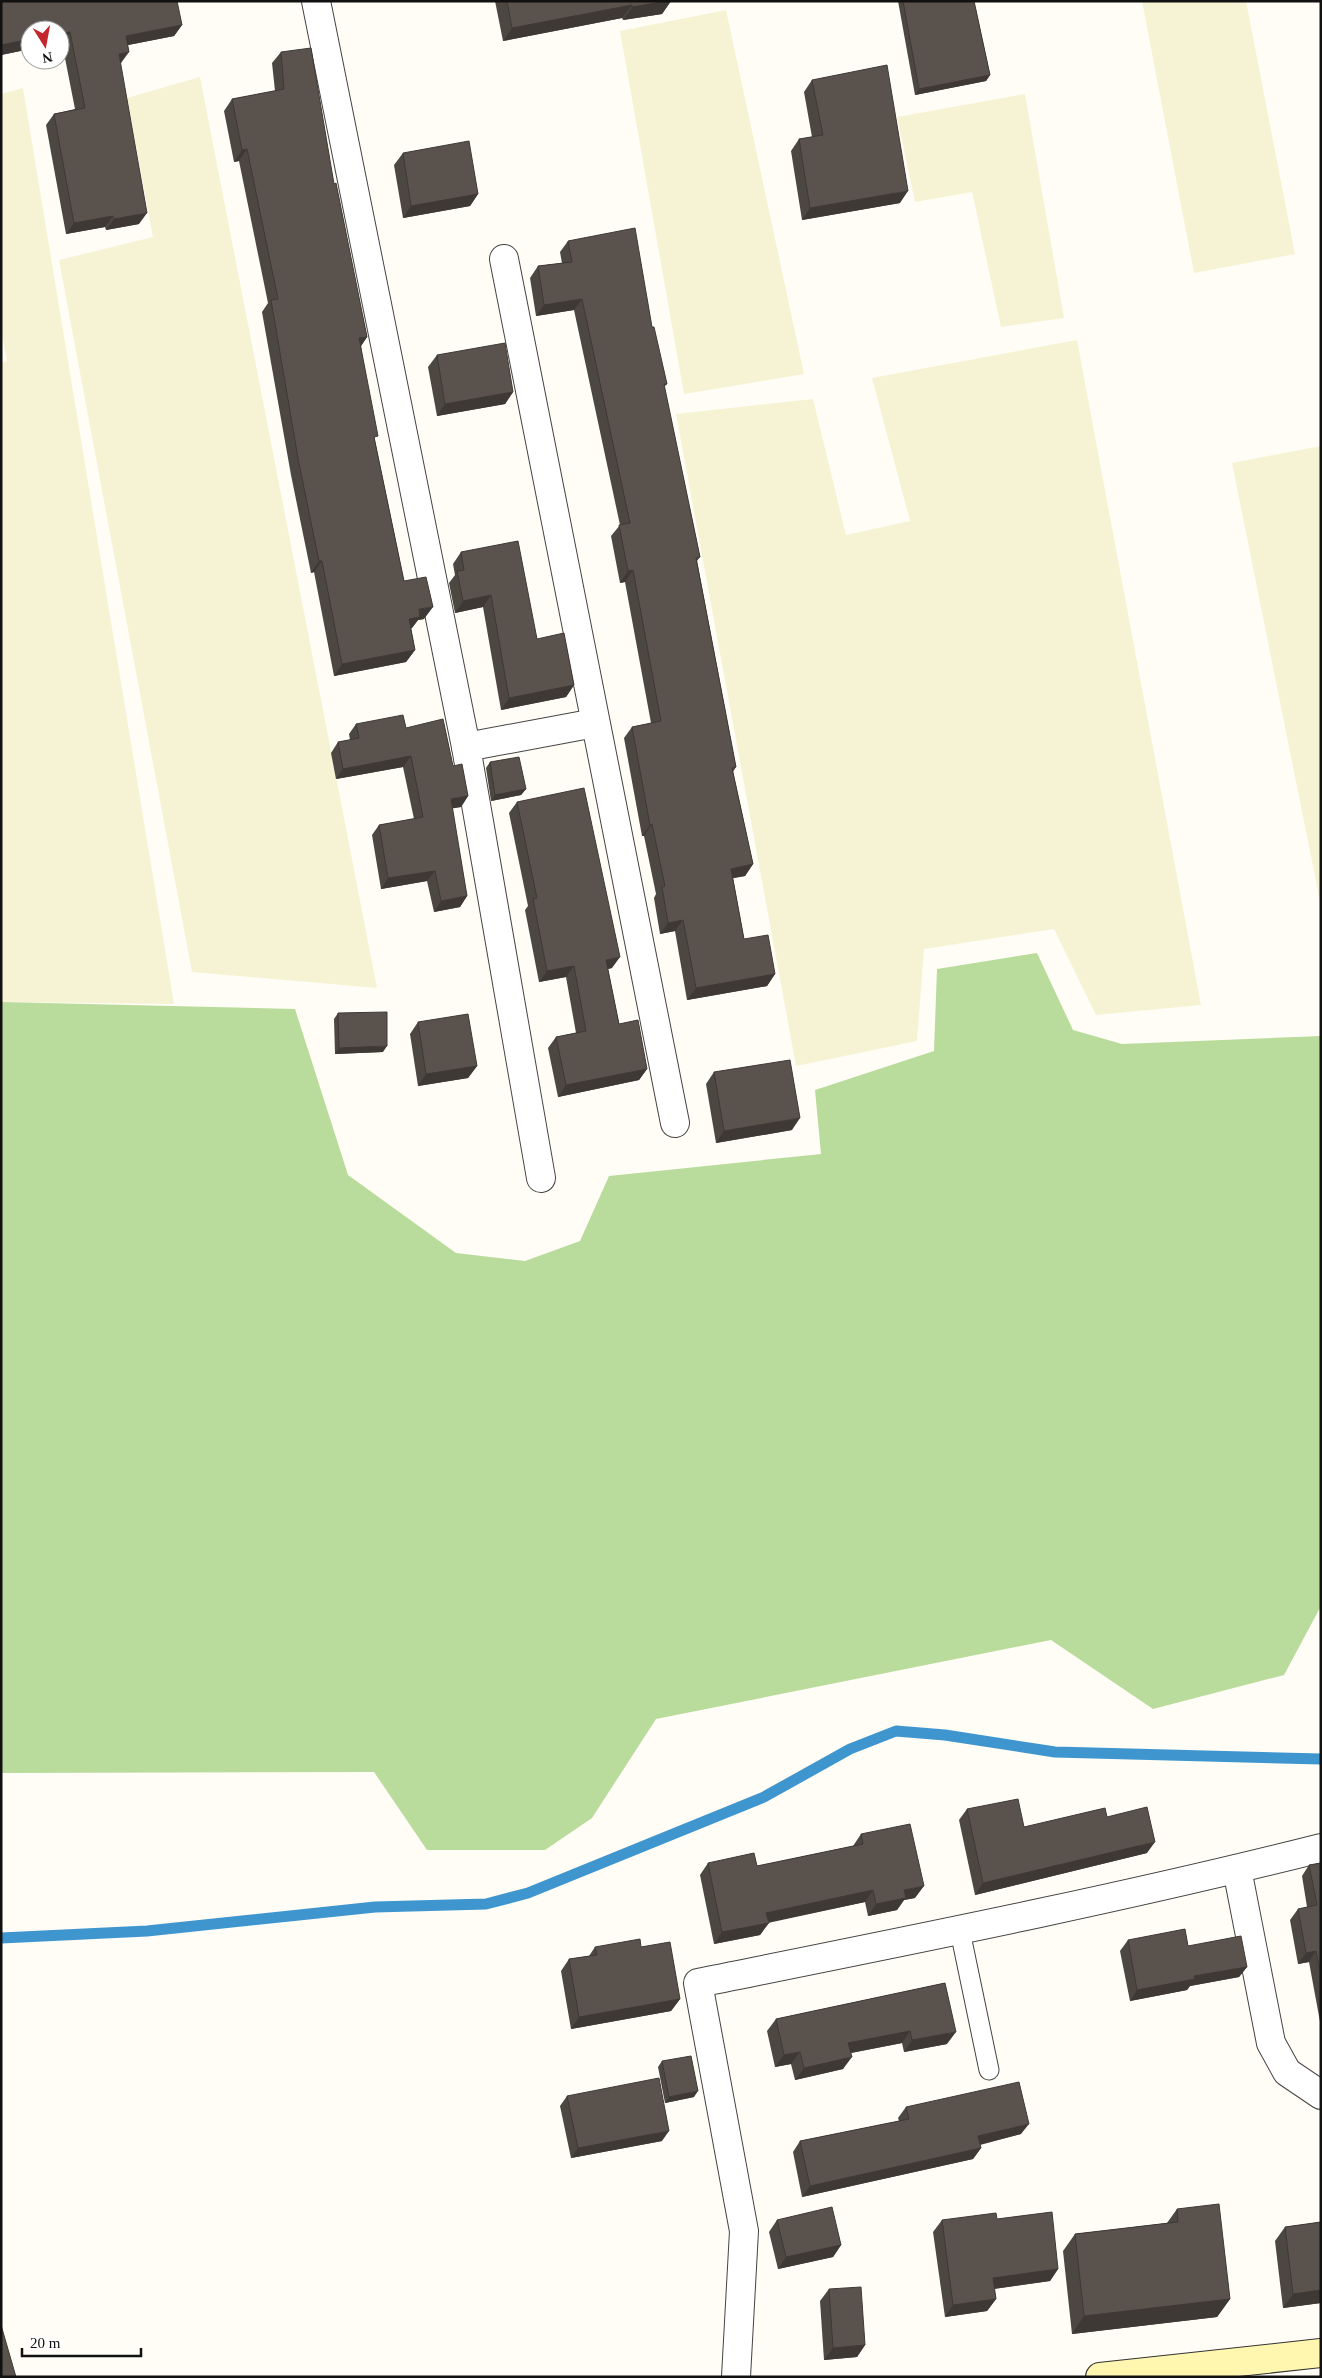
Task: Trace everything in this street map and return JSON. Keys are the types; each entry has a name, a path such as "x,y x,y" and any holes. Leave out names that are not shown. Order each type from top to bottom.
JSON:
{"street":[{"path":"316,1 466,747 541,1178"},
{"path":"504,259 675,1123"},
{"path":"466,747 596,723"},
{"path":"736,2377 744,2231 698,1984 960,1931 1237,1869 1321,1848"},
{"path":"1237,1869 1270,2042 1287,2072 1321,2095"},
{"path":"1100,2377 1321,2353"}],"lane":[{"path":"960,1931 989,2070"}],"shaded area":[{"path":"1142,1 1246,1 1295,254 1194,273"},
{"path":"726,10 804,374 684,394 620,31"},
{"path":"200,77 377,988 192,972 59,260 153,237 127,98"},
{"path":"23,88 174,1004 1,1002 1,363 7,361 1,329 1,94"},
{"path":"1025,94 1064,318 1001,327 972,192 915,202 897,117"},
{"path":"1077,340 1201,1005 1096,1015 1054,929 924,949 917,1041 796,1066 676,414 813,399 846,535 910,521 872,378"},
{"path":"1321,446 1321,906 1232,463"}],"green space":[{"path":"1037,953 1073,1030 1122,1044 1321,1036 1321,1606 1284,1675 1153,1709 1051,1640 656,1719 592,1818 545,1850 427,1850 374,1772 1,1773 1,1002 295,1009 348,1175 456,1253 525,1261 580,1241 609,1176 821,1154 815,1090 934,1051 937,969"}],"building":[{"path":"1,1 177,1 182,25 126,36 129,52 119,54 147,213 114,219 113,216 74,223 54,114 85,108 70,32 70,20 20,20 20,41 1,45"},
{"path":"507,1 668,1 632,7 632,5 512,28"},
{"path":"903,1 974,1 990,75 919,89"},
{"path":"311,48 334,184 336,183 367,337 359,338 378,436 374,437 404,581 426,577 433,607 419,609 420,617 409,619 415,650 342,664 322,561 319,561 299,464 271,300 278,299 247,149 242,150 232,99 284,89 281,52"},
{"path":"887,65 908,191 810,208 799,139 823,135 812,80"},
{"path":"469,141 478,194 411,206 403,153"},
{"path":"635,228 652,327 654,327 667,384 664,384 700,557 696,558 736,767 732,768 753,864 731,869 744,939 768,935 775,974 696,988 683,920 668,923 662,887 665,886 652,824 650,825 632,727 661,721 633,570 628,571 619,525 630,523 582,299 544,305 538,266 572,262 568,241"},
{"path":"505,343 513,392 445,404 437,355"},
{"path":"518,541 537,639 564,633 574,685 509,698 491,595 463,601 457,571 464,570 461,552"},
{"path":"403,715 406,728 443,719 453,766 462,764 468,796 451,799 467,896 441,901 435,871 388,878 379,825 423,817 411,756 343,769 338,742 359,738 356,724"},
{"path":"519,757 526,789 495,795 490,762"},
{"path":"584,788 620,957 606,960 619,1024 638,1020 647,1069 566,1085 556,1037 586,1031 574,966 547,971 533,899 537,898 517,802"},
{"path":"387,1012 387,1046 339,1048 338,1013"},
{"path":"468,1014 477,1066 426,1074 418,1022"},
{"path":"790,1060 800,1118 724,1131 714,1072"},
{"path":"1018,1799 1024,1827 1105,1808 1107,1817 1147,1807 1155,1842 983,1883 967,1809"},
{"path":"910,1824 924,1886 904,1890 906,1898 876,1904 873,1890 766,1913 769,1923 722,1932 708,1863 754,1853 757,1866 863,1844 861,1834"},
{"path":"1321,1863 1321,1975 1316,1951 1306,1953 1298,1909 1317,1905 1309,1865"},
{"path":"1185,1929 1188,1946 1241,1936 1247,1967 1194,1976 1195,1979 1137,1990 1128,1940"},
{"path":"640,1939 641,1947 670,1942 680,1999 579,2017 569,1959 597,1955 595,1947"},
{"path":"945,1983 956,2032 912,2040 910,2031 848,2043 852,2057 804,2068 800,2052 784,2055 776,2019"},
{"path":"691,2056 698,2091 669,2097 662,2061"},
{"path":"659,2078 669,2131 578,2148 567,2096"},
{"path":"1019,2082 1029,2124 978,2136 981,2148 810,2186 800,2141 909,2119 906,2107"},
{"path":"1219,2204 1230,2299 1084,2316 1075,2234 1178,2222 1177,2209"},
{"path":"832,2207 841,2245 786,2257 777,2220"},
{"path":"1052,2212 1058,2269 993,2278 996,2299 953,2305 942,2220 996,2213 997,2219"},
{"path":"1321,2222 1321,2290 1293,2294 1285,2227"},
{"path":"861,2287 865,2345 833,2348 829,2289"},
{"path":"1,2325 16,2377 1,2377"}],"waterway":[{"path":"1,1938 147,1931 375,1907 486,1904 528,1893 764,1797 850,1749 896,1731 945,1735 1055,1752 1321,1759"}]}
